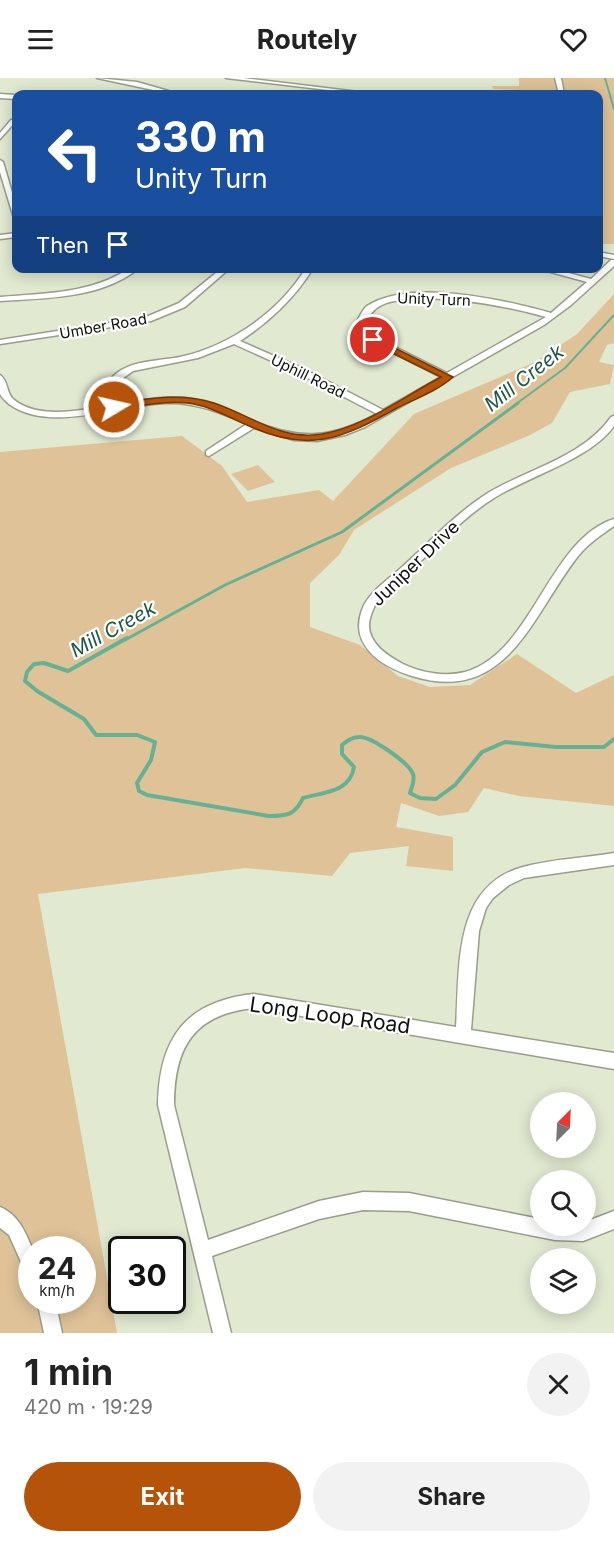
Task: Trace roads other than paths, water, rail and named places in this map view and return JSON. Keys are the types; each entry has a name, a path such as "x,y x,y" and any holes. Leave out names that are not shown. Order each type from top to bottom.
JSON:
{"street":[{"path":"100,78 160,90"},
{"path":"229,78 317,90"},
{"path":"279,90 284,86"},
{"path":"0,136 12,124"},
{"path":"0,162 12,202"},
{"path":"603,270 614,260"},
{"path":"0,299 96,288 113,283 128,273"},
{"name":"Umber Road","path":"0,342 135,322 161,315 182,305 221,273"},
{"path":"114,407 110,394 111,385 125,372 136,367 203,354 233,341 248,331 296,287 306,273"},
{"path":"559,273 592,281"},
{"path":"0,378 8,399 19,407 31,411 59,414 164,400 188,400 210,405 252,425 286,436 321,437 346,431 382,413 552,316 600,273"},
{"name":"Unity Turn","path":"448,377 364,335 359,326 362,316 382,300 413,295 504,303 552,316"},
{"name":"Uphill Road","path":"233,341 301,371 382,413"},
{"name":"Juniper Drive","path":"614,419 601,436 495,494 477,505 451,527 368,607 364,626 370,644 393,664 425,676 452,678 485,669 498,661 509,649 580,547 593,535 614,522"},
{"path":"209,453 252,425"},
{"path":"462,1035 472,929 480,905 491,891 512,876 524,872 614,859"},
{"name":"Long Loop Road","path":"222,1333 177,1155 165,1092 170,1057 186,1032 197,1022 216,1009 235,1002 254,1001 614,1061"},
{"path":"202,1251 319,1210 363,1201 409,1202 555,1231 583,1232 614,1220"},
{"path":"0,1216 15,1229 18,1236"},
{"path":"49,1314 53,1333"}],"waterway":[{"name":"Mill Creek","path":"605,78 614,109"},
{"name":"Mill Creek","path":"516,404 565,368 614,315"},
{"name":"Mill Creek","path":"125,640 225,585 342,532 518,403"},
{"name":"Mill Creek","path":"127,638 68,671 44,663 34,664 27,672 25,681 37,691 84,719 96,735 137,735 155,742 151,760 137,783 139,791 147,795 269,816 286,815 297,808 303,798 335,790 347,782 354,767 342,754 342,745 352,738 359,737 380,745 410,769 414,779 410,793 420,798 436,799 455,785 482,752 505,742 556,747 604,747 614,739"}]}
